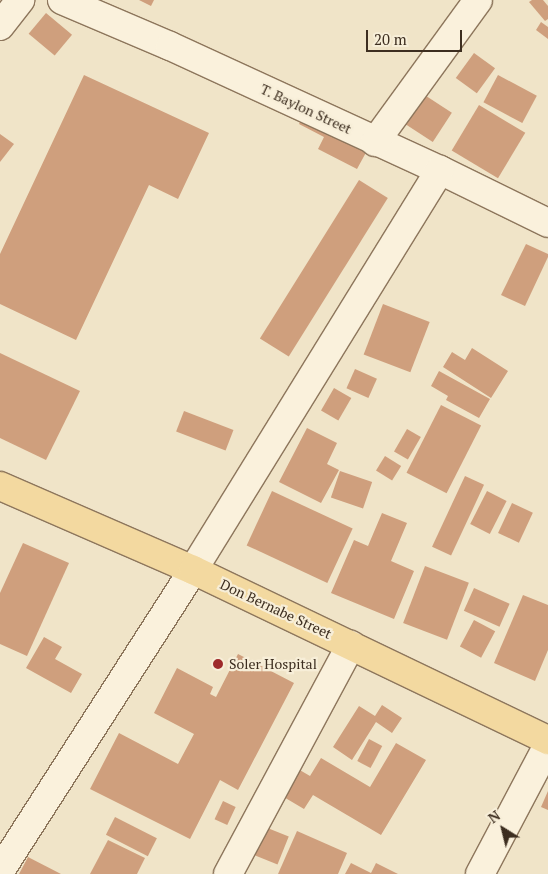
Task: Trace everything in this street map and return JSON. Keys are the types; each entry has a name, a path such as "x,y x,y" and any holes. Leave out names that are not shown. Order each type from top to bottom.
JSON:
{"main road":[{"name":"Don Bernabe Street","path":"0,486 193,570 548,740"}],"street":[{"path":"0,26 20,0"},
{"name":"T. Baylon Street","path":"62,0 170,46 375,142 440,170 548,223"},
{"path":"375,142 478,0"},
{"path":"0,870 193,570 440,170"},
{"path":"228,874 351,645"},
{"path":"480,874 548,745"}],"building":[{"path":"139,0 154,0 151,6"},
{"path":"532,0 543,0 548,6 548,19 545,21 529,2"},
{"path":"46,13 72,35 55,56 29,34"},
{"path":"541,22 548,27 548,39 536,30"},
{"path":"474,53 495,68 477,93 456,78"},
{"path":"84,75 209,133 178,199 149,185 76,340 0,304 0,254"},
{"path":"498,75 537,96 522,123 483,102"},
{"path":"420,92 452,113 433,142 401,121"},
{"path":"479,105 525,133 498,178 452,150"},
{"path":"304,114 369,147 357,169 318,149 324,137 299,124"},
{"path":"0,134 14,144 0,162"},
{"path":"359,180 388,198 289,357 260,339"},
{"path":"526,244 548,254 548,257 525,306 501,295"},
{"path":"383,304 430,322 410,372 364,354"},
{"path":"472,348 508,371 491,398 443,367 452,352 465,360"},
{"path":"0,353 80,391 46,460 0,438"},
{"path":"355,369 377,379 368,398 346,388"},
{"path":"439,371 490,399 479,418 446,400 448,396 431,386"},
{"path":"334,388 351,398 338,421 321,411"},
{"path":"441,405 481,425 447,493 406,473"},
{"path":"184,411 233,430 226,451 176,432"},
{"path":"307,428 337,443 327,464 339,470 321,503 279,482"},
{"path":"407,429 421,437 408,460 394,452"},
{"path":"385,456 401,466 392,480 376,470"},
{"path":"340,471 372,482 363,509 331,497"},
{"path":"465,476 484,485 451,556 432,547"},
{"path":"272,491 353,529 327,583 247,545"},
{"path":"487,491 507,501 490,534 470,524"},
{"path":"512,503 533,513 519,543 498,533"},
{"path":"382,513 407,523 391,561 414,571 394,619 331,593 354,540 368,546"},
{"path":"23,543 69,563 27,656 0,644 0,593"},
{"path":"425,566 469,583 447,640 403,623"},
{"path":"474,588 510,604 499,627 464,611"},
{"path":"523,595 548,605 548,650 535,681 494,663"},
{"path":"474,620 495,631 481,658 460,646"},
{"path":"44,637 62,647 55,659 82,674 71,693 26,668"},
{"path":"238,654 294,683 238,790 220,780 190,839 90,789 119,733 178,764 194,734 154,713 177,668 213,687 210,694 216,697"},
{"path":"382,705 402,718 392,733 376,722 352,760 333,747 359,706 375,716"},
{"path":"369,739 382,746 371,768 357,761"},
{"path":"396,743 426,760 381,835 313,795 304,809 282,796 298,769 310,776 321,758 370,787"},
{"path":"548,791 548,810 541,807"},
{"path":"223,801 236,807 227,825 215,819"},
{"path":"115,817 157,838 148,856 106,835"},
{"path":"260,825 289,837 278,864 249,853"},
{"path":"297,831 347,853 338,874 278,874"},
{"path":"108,840 145,858 137,874 90,874"},
{"path":"28,857 61,874 19,874"},
{"path":"351,863 371,873 376,863 398,874 345,874"}],"place":[{"name":"Soler Hospital","path":"218,664"}]}
